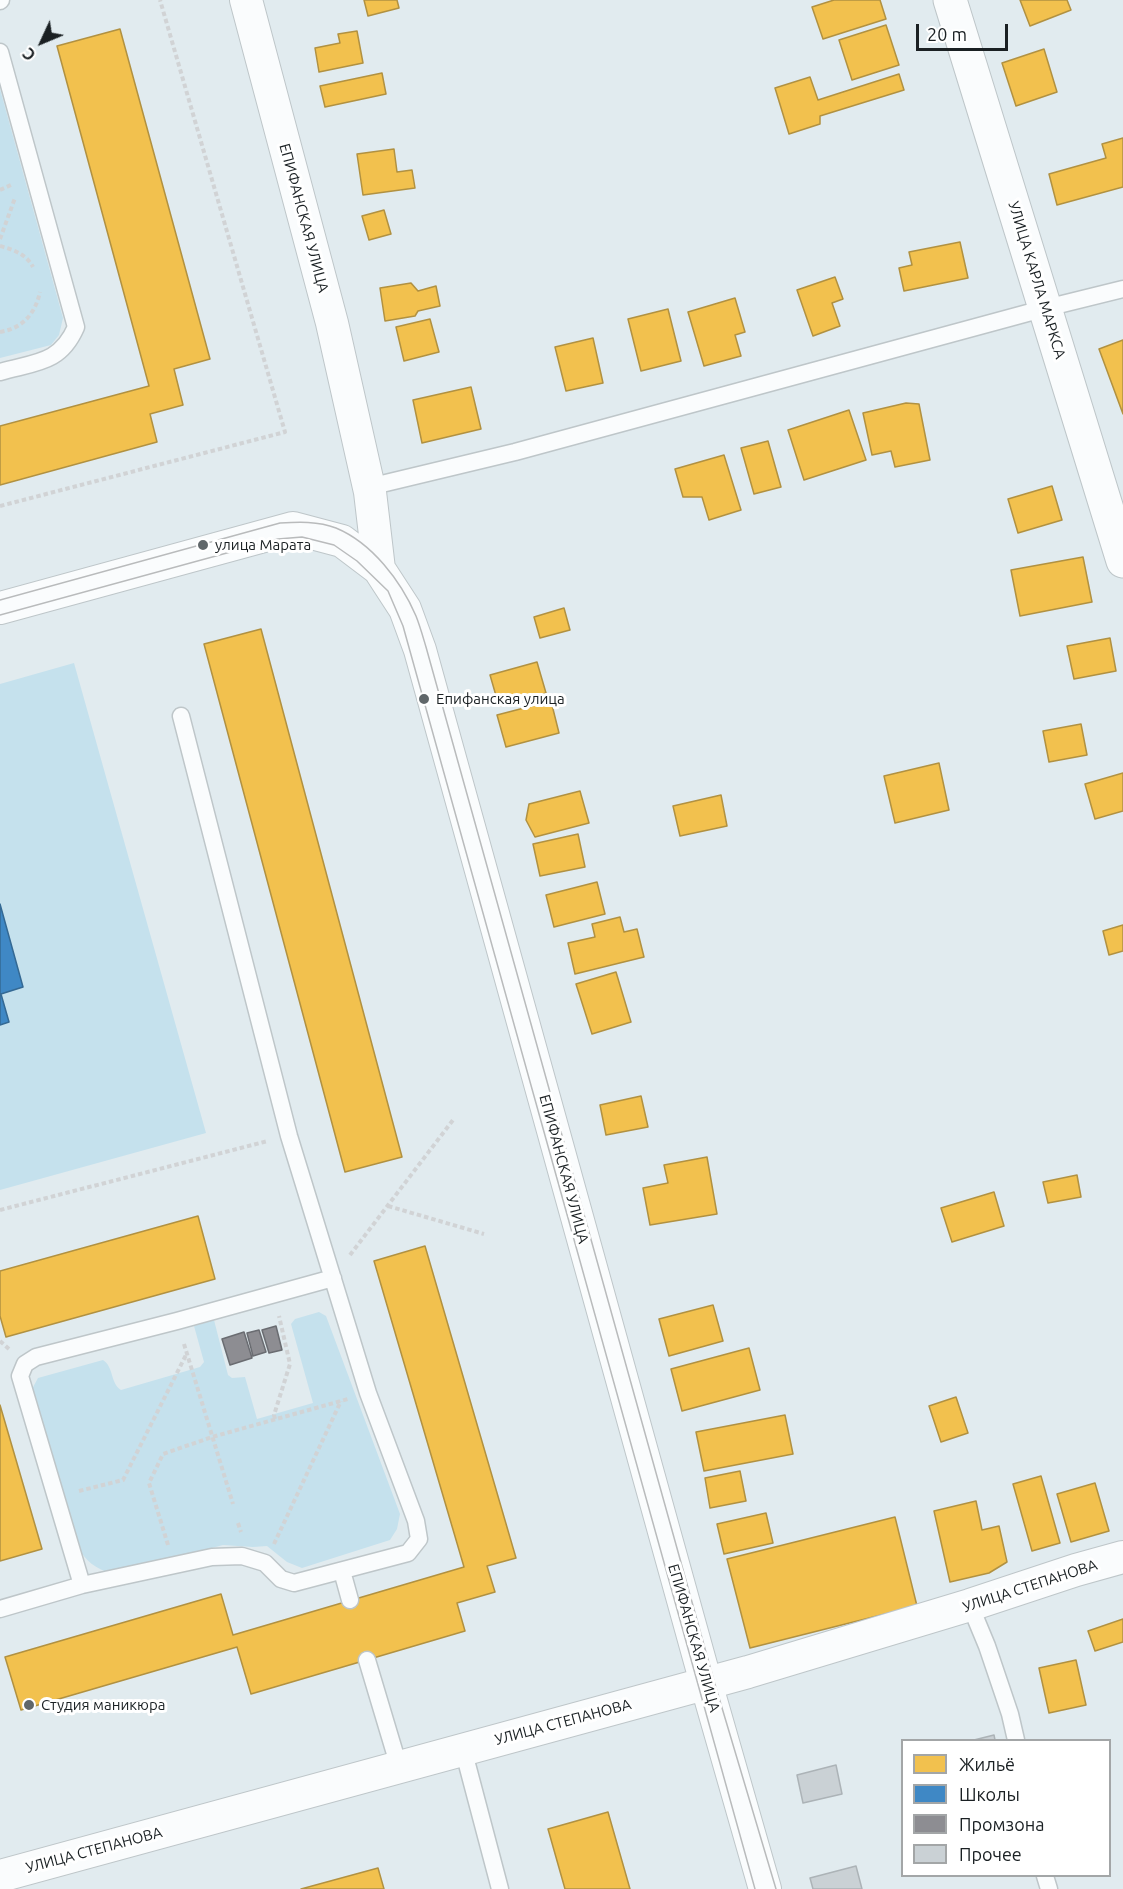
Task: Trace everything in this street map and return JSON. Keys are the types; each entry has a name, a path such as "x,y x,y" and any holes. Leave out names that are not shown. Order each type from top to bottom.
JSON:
{"main road":[{"name":"УЛИЦА КАРЛА МАРКСА","path":"950,0 1123,561"}],"street":[{"name":"ЕПИФАНСКАЯ УЛИЦА","path":"246,0 332,323 369,487 379,568 405,609 420,650 765,1889"},
{"path":"0,608 292,528 342,541 379,568"},
{"name":"УЛИЦА СТЕПАНОВА","path":"0,1876 706,1683 1123,1557"}],"lane":[{"path":"0,52 76,327 69,343 55,356 0,372"},
{"path":"369,487 515,452 1123,289"},
{"path":"0,1608 82,1586 212,1557 242,1556 265,1563 280,1579 294,1583 408,1553 419,1539 416,1521 368,1393 289,1136 181,716"},
{"path":"82,1586 20,1376 25,1365 36,1357 333,1278"},
{"path":"342,1571 350,1600"},
{"path":"970,1605 987,1646 1010,1714 1016,1739"},
{"path":"368,1660 399,1767"},
{"path":"463,1749 500,1889"}],"path":[{"path":"0,506 285,432 160,0"},
{"path":"0,246 16,250 30,261 38,276"},
{"path":"0,332 10,330 25,322 35,308 40,292 39,284"},
{"path":"333,1278 453,1120"},
{"path":"0,1210 289,1136"},
{"path":"388,1206 484,1234"},
{"path":"274,1294 290,1364 274,1415 275,1419"},
{"path":"177,1321 233,1504"},
{"path":"81,1502 78,1491 123,1480 187,1353"},
{"path":"174,1565 149,1483 163,1454 212,1437 368,1393"},
{"path":"265,1563 341,1401"}],"shaded area":[{"path":"0,89 63,318 59,335 51,345 0,358"},
{"path":"74,663 206,1133 0,1190 0,1025 9,1022 1,994 23,987 0,904 0,684"},
{"path":"319,1312 326,1316 400,1514 397,1529 390,1540 302,1568 287,1562 267,1546 223,1545 113,1574 101,1570 87,1560 76,1545 32,1389 38,1378 103,1360 121,1390 200,1367 204,1362 194,1326 214,1320 228,1375 232,1378 245,1377 257,1419 313,1403 291,1324 295,1319"}],"building: Жильё":[{"path":"364,0 397,0 399,8 368,16"},
{"path":"834,0 880,0 886,19 823,39 812,7"},
{"path":"1020,0 1067,0 1071,10 1030,26"},
{"path":"886,25 899,65 852,80 839,40"},
{"path":"120,29 210,359 174,369 183,405 150,414 157,442 0,485 0,426 149,386 57,46"},
{"path":"357,31 363,63 319,72 315,48 340,43 338,34"},
{"path":"1044,49 1057,92 1016,106 1002,63"},
{"path":"382,73 386,94 325,107 320,86"},
{"path":"899,74 904,90 820,116 820,124 789,134 775,88 810,77 818,100"},
{"path":"1123,138 1123,187 1057,205 1049,174 1106,158 1102,144"},
{"path":"394,149 397,172 412,170 415,188 363,195 357,154"},
{"path":"384,210 391,234 369,240 362,216"},
{"path":"960,242 968,278 904,291 899,268 912,265 909,252"},
{"path":"835,277 843,299 832,303 840,326 813,336 797,290"},
{"path":"411,283 418,291 436,286 440,306 418,311 415,316 385,321 380,288"},
{"path":"735,298 745,332 735,335 741,356 704,366 688,312"},
{"path":"668,309 681,361 641,371 628,319"},
{"path":"430,319 439,352 404,361 396,327"},
{"path":"593,338 603,383 566,391 555,347"},
{"path":"1123,340 1123,414 1099,349"},
{"path":"471,387 481,429 422,443 413,400"},
{"path":"906,403 919,404 930,460 895,467 891,451 872,455 863,413"},
{"path":"849,410 866,460 804,480 788,430"},
{"path":"768,441 781,487 754,494 741,448"},
{"path":"724,455 741,510 709,520 702,497 683,497 675,469"},
{"path":"1052,486 1062,520 1018,533 1008,499"},
{"path":"1083,557 1092,602 1020,616 1011,570"},
{"path":"564,608 570,630 540,638 534,617"},
{"path":"261,629 402,1157 345,1172 204,644"},
{"path":"1110,638 1116,671 1074,679 1067,646"},
{"path":"537,662 546,693 499,706 490,675"},
{"path":"551,701 559,733 506,747 497,715"},
{"path":"1081,724 1087,755 1049,762 1043,731"},
{"path":"939,763 949,810 895,823 884,776"},
{"path":"1123,773 1123,811 1095,819 1085,784"},
{"path":"580,791 589,823 535,837 526,820 529,804"},
{"path":"721,795 727,826 680,836 673,806"},
{"path":"578,834 585,867 540,876 533,844"},
{"path":"597,882 605,914 554,927 546,895"},
{"path":"620,917 624,932 637,929 644,957 575,974 568,943 595,937 592,924"},
{"path":"1123,925 1123,951 1109,955 1103,931"},
{"path":"616,972 631,1022 592,1034 576,984"},
{"path":"641,1096 648,1127 606,1135 600,1105"},
{"path":"707,1157 717,1214 650,1225 643,1188 668,1183 664,1165"},
{"path":"1077,1175 1081,1197 1048,1203 1043,1182"},
{"path":"994,1192 1004,1226 952,1242 941,1208"},
{"path":"198,1216 215,1279 6,1337 0,1316 0,1271"},
{"path":"425,1246 516,1558 487,1566 495,1592 457,1603 465,1631 251,1694 237,1647 21,1710 5,1657 221,1594 233,1635 464,1567 374,1261"},
{"path":"713,1305 723,1341 669,1356 659,1319"},
{"path":"749,1348 760,1390 682,1411 671,1369"},
{"path":"956,1397 968,1433 941,1442 929,1406"},
{"path":"0,1405 42,1549 0,1561"},
{"path":"785,1415 793,1454 704,1471 696,1432"},
{"path":"740,1471 746,1501 710,1508 705,1478"},
{"path":"1041,1476 1060,1543 1032,1551 1013,1484"},
{"path":"1095,1483 1109,1531 1071,1542 1057,1494"},
{"path":"976,1501 982,1530 999,1526 1007,1562 989,1573 950,1582 934,1511"},
{"path":"766,1513 773,1543 724,1554 717,1524"},
{"path":"895,1517 917,1606 750,1648 727,1559"},
{"path":"1123,1619 1123,1642 1095,1651 1088,1631"},
{"path":"1076,1660 1086,1705 1049,1713 1039,1668"},
{"path":"608,1812 630,1889 565,1889 548,1829"},
{"path":"378,1868 384,1889 301,1889"}],"building: Школы":[{"path":"0,904 23,987 1,994 9,1022 0,1025"}],"building: Промзона":[{"path":"276,1326 282,1350 269,1353 262,1330"},
{"path":"259,1330 266,1352 253,1356 247,1333"},
{"path":"244,1332 252,1358 230,1365 222,1339"}],"building: Прочее":[{"path":"994,1735 995,1739 978,1739"},
{"path":"836,1765 842,1794 803,1803 797,1775"},
{"path":"856,1866 862,1889 813,1889 810,1878"}],"tram line":[{"path":"0,600 280,523 308,522 336,528 362,543 384,564 410,603 426,647 714,1681 776,1889"},
{"path":"0,615 278,539 302,537 334,545 357,561 388,591 403,626 755,1889"}],"place":[{"name":"улица Марата","path":"203,545"},
{"name":"Епифанская улица","path":"424,699"},
{"name":"Студия маникюра","path":"29,1705"}]}
